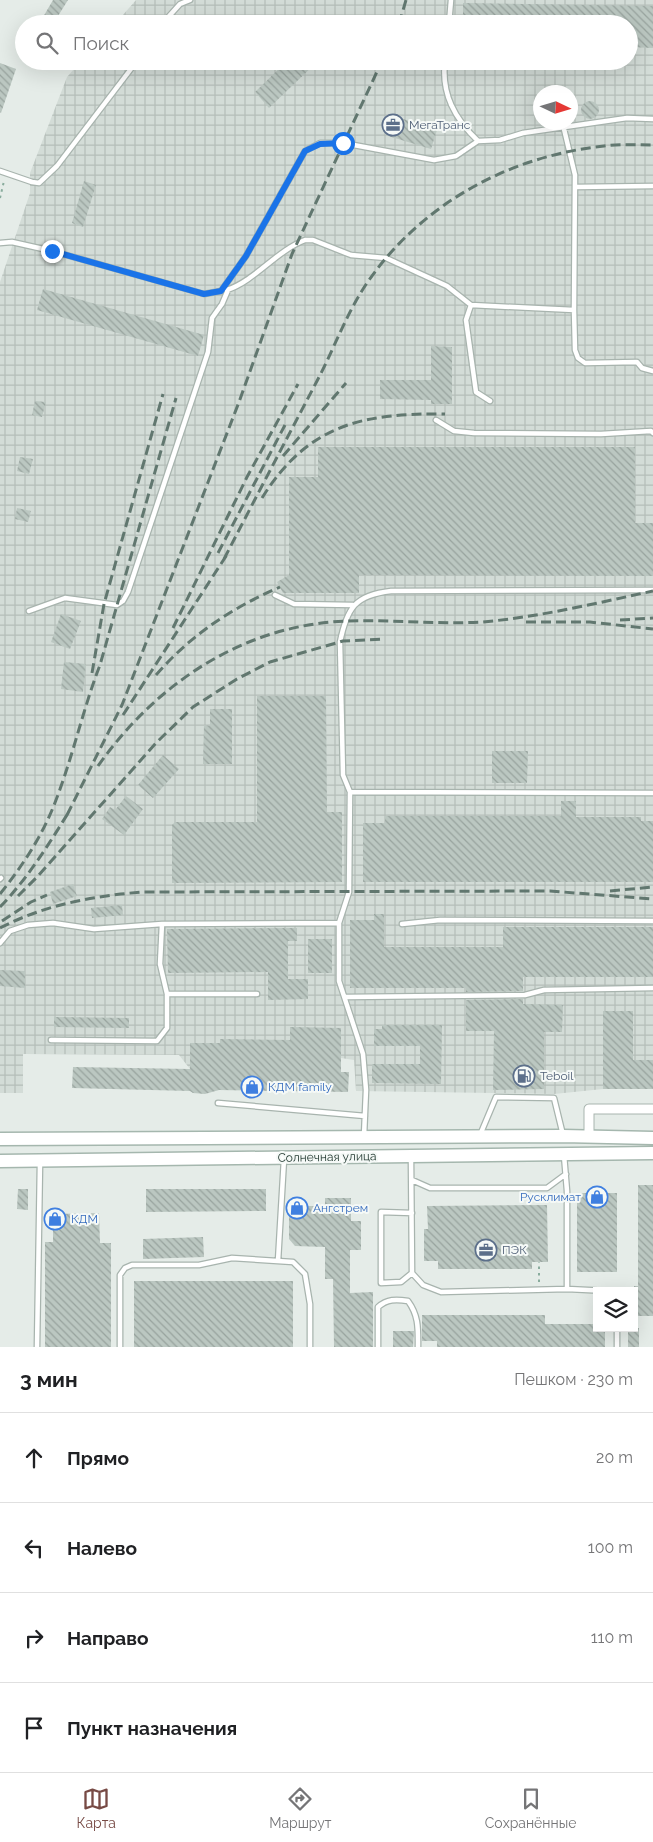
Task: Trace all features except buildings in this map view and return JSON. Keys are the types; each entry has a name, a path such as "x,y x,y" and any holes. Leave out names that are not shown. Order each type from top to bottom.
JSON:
{"main road":[{"name":"Солнечная улица","path":"0,1139 563,1136 653,1138"},
{"name":"Солнечная улица","path":"0,1161 653,1153"}],"street":[{"path":"588,1137 589,1110 653,1109"}],"lane":[{"path":"170,15 180,4 190,0"},
{"path":"450,15 451,0"},
{"path":"0,171 39,183 58,166 129,70"},
{"path":"445,70 446,94 458,119 478,141"},
{"path":"578,127 627,118 653,119"},
{"path":"221,291 246,256 305,151 320,144 343,143 434,160 456,156 478,141 500,140 523,133 554,130"},
{"path":"564,130 572,159 575,187 575,350 578,358 585,363 637,362 642,368 653,371"},
{"path":"575,187 653,186"},
{"path":"0,243 12,242 52,251 204,294 228,290 242,284 266,264 305,240 313,240 351,255 386,258 447,286 471,305 574,310"},
{"path":"29,611 65,598 118,605 123,601 128,592 208,352 212,318 222,304 228,290"},
{"path":"471,305 466,320 476,392 490,401"},
{"path":"436,420 454,431 474,433 601,434 650,431 653,433"},
{"path":"364,1137 363,1054 340,981 340,923 348,892 350,792 343,775 340,642 344,622 353,605 373,593 391,591 653,590"},
{"path":"275,595 294,604 353,605"},
{"path":"350,792 653,793"},
{"path":"402,924 440,920 653,921"},
{"path":"0,943 10,931 28,925 53,923 94,929 162,924 340,923"},
{"path":"50,1040 157,1042 167,1028 167,994 160,964 162,924"},
{"path":"346,997 525,995 544,990 653,988"},
{"path":"167,994 257,994"},
{"path":"480,1137 496,1097 554,1098 563,1136"},
{"path":"218,1103 365,1116"},
{"path":"564,1154 566,1174 567,1289"},
{"path":"411,1156 412,1273 423,1285 441,1292 567,1289 593,1290"},
{"path":"278,1260 284,1157"},
{"path":"36,1347 40,1160"},
{"path":"412,1180 430,1188 547,1188 566,1174"},
{"path":"412,1212 382,1212 381,1283 401,1282 412,1273"},
{"path":"120,1347 120,1275 124,1268 132,1265 199,1265 232,1258 293,1262 305,1274 310,1304 310,1347"},
{"path":"378,1347 378,1307 384,1302 395,1299 408,1301 415,1311 418,1322 418,1347"},
{"path":"617,1332 617,1347"}],"path":[{"path":"0,198 6,174"},
{"path":"539,1290 540,1262"}],"shaded area":[{"path":"136,0 653,0 653,1089 603,1089 554,1094 356,1091 354,1060 341,1058 289,1091 219,1090 193,1093 190,1091 190,1069 179,1055 23,1054 23,1093 0,1093 0,282 30,193 30,173 67,77 73,70 638,70 638,15 123,15"}],"railway":[{"path":"402,15 406,0"},
{"path":"67,815 122,705 239,402 292,254 378,70"},
{"path":"224,559 317,381 346,319 367,283 389,255 413,230 441,208 470,189 502,173 534,161 604,146 653,145"},
{"path":"283,456 346,383"},
{"path":"173,628 247,477 298,384"},
{"path":"92,673 104,604 163,394"},
{"path":"0,894 17,872 39,837 51,813 62,783 100,665 176,398"},
{"path":"262,498 280,473 298,454 318,439 340,428 388,416 445,414"},
{"path":"218,553 285,425"},
{"path":"123,715 228,553"},
{"path":"156,675 184,647 213,624 245,604 280,587"},
{"path":"98,766 144,712 170,689 199,668 229,651 261,637 295,628 331,622 463,623 504,620 653,591"},
{"path":"620,620 653,618"},
{"path":"526,622 590,622 653,629"},
{"path":"18,896 156,743 193,707 237,679 270,662 343,641 383,639"},
{"path":"0,907 29,873 70,810"},
{"path":"610,891 653,887"},
{"path":"0,928 34,913 69,903 105,896 142,892 550,891 653,899"},
{"path":"2,921 31,902 47,895"}],"place":[{"name":"МегаТранс","path":"393,125"},
{"name":"Teboil","path":"524,1076"},
{"name":"КДМ family","path":"252,1087"},
{"name":"Русклимат","path":"597,1197"},
{"name":"Ангстрем","path":"297,1208"},
{"name":"КДМ","path":"55,1219"},
{"name":"ПЭК","path":"486,1250"}],"route":[{"path":"52,251 204,294 221,291 246,256 305,151 320,144 343,143"}]}
